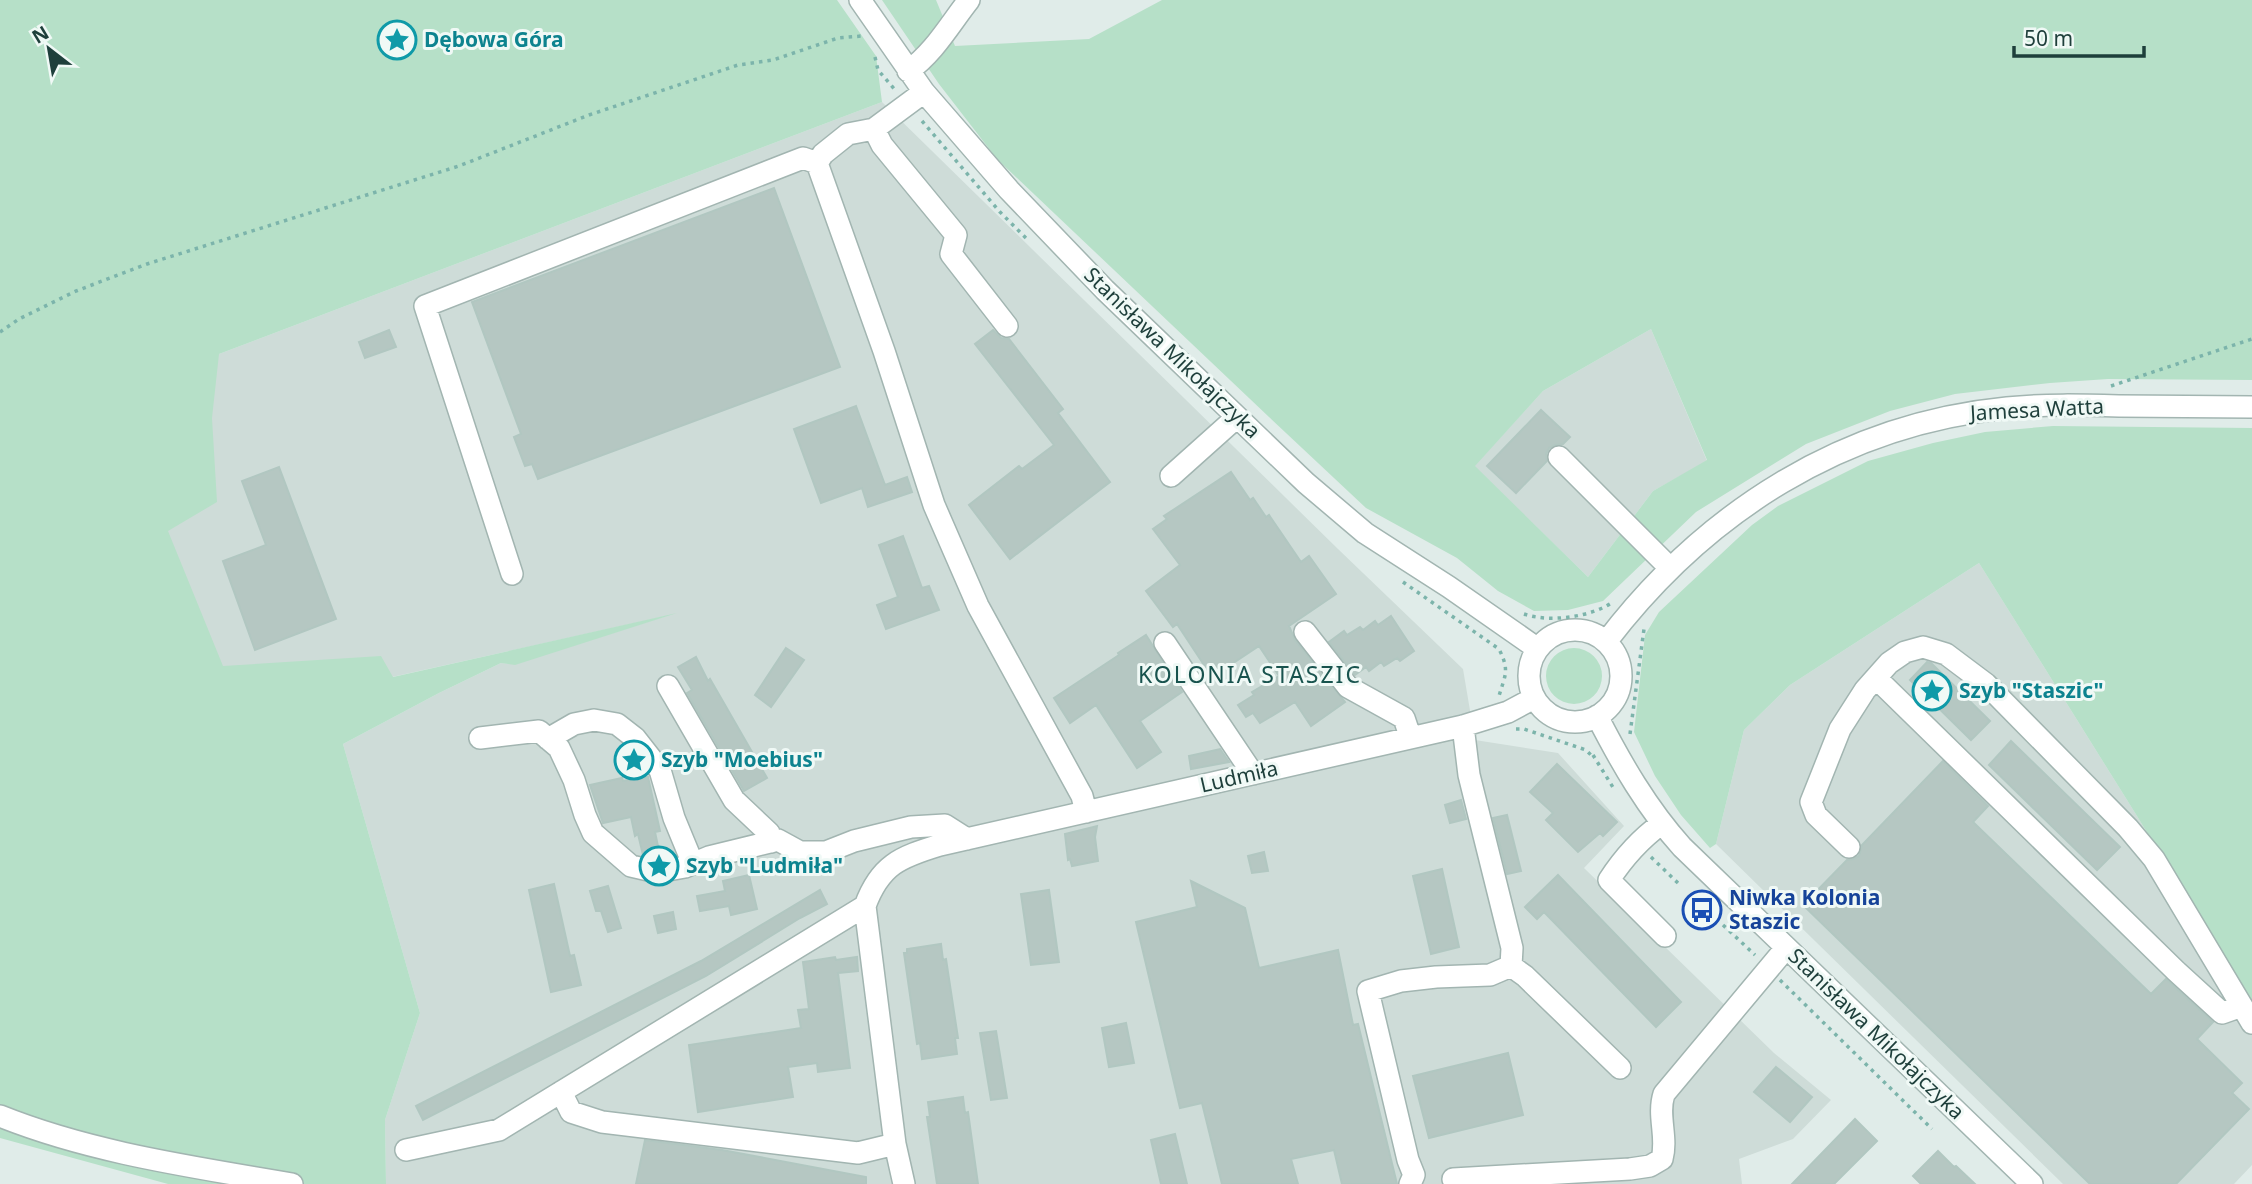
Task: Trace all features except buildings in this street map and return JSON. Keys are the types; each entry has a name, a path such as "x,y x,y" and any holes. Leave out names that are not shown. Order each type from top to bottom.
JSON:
{"street":[{"name":"Stanisława Mikołajczyka","path":"860,0 924,93 1018,200 1105,290 1237,417 1306,483 1365,533 1538,649"},
{"path":"908,71 919,63 942,37 969,0"},
{"path":"817,163 848,134 874,129 924,93"},
{"path":"874,129 883,145 956,235 950,254 1007,326"},
{"path":"512,574 425,306 803,158 817,163"},
{"path":"817,163 884,351 934,505 978,606 1083,796 1086,812"},
{"name":"Jamesa Watta","path":"1605,642 1670,568 1735,511 1781,482 1863,441 1963,413 2051,405 2252,407"},
{"path":"1171,476 1237,417"},
{"path":"1559,457 1670,568"},
{"path":"1578,630 1593,634 1605,642 1616,656 1621,672 1619,690 1610,705 1597,716 1569,722 1555,718 1543,709 1534,698 1529,681 1530,664 1548,638 1562,632 1578,630"},
{"path":"1305,632 1348,687 1404,718 1410,736"},
{"path":"1165,643 1253,774"},
{"path":"1849,847 1816,815 1811,802 1840,729 1865,690 1889,663 1905,652 1923,647 1946,654 1986,684 2128,828 2154,859 2247,1014"},
{"path":"1876,678 2222,1013 2247,1014"},
{"path":"668,685 734,800 769,833 772,842"},
{"name":"Ludmiła","path":"864,906 872,885 891,865 920,851 1410,736 1463,726 1503,703 1534,698"},
{"name":"Stanisława Mikołajczyka","path":"1597,716 1644,800 1661,824 1706,871 2032,1184"},
{"path":"548,739 573,724 594,720 617,724 635,738 660,769 674,818 693,864"},
{"path":"1463,726 1469,775 1511,948 1511,966"},
{"path":"480,738 539,731 559,748 593,833 631,866 657,872 778,841 800,852 825,852 854,841 911,827 945,825 967,839"},
{"path":"1661,824 1644,836 1626,855 1609,880 1665,936"},
{"path":"406,1150 499,1130 864,906 895,1144 904,1184"},
{"path":"1453,1179 1630,1169 1650,1166 1662,1158 1665,1146 1660,1105 1664,1094 1786,948"},
{"path":"1511,966 1525,976 1620,1068"},
{"path":"1410,1184 1414,1175 1408,1160 1368,991 1401,981 1490,975 1511,966"},
{"path":"561,1092 571,1112 602,1122 858,1153 895,1144"},
{"path":"0,1116 42,1133 292,1184"}],"path":[{"path":"0,332 19,319 76,291 148,264 460,166 589,115 738,65 773,60 838,38 871,35"},
{"path":"2099,389 2252,339"},
{"path":"1515,609 1526,616 1567,618 1585,615 1611,604"},
{"path":"1630,734 1642,631 1647,623"},
{"path":"1503,703 1512,728 1524,729 1586,750 1592,756"},
{"path":"1723,925 1932,1129"}],"shaded area":[{"path":"882,102 1463,669 1475,740 1558,753 1624,826 1584,868 1774,1053 1831,1100 1793,1139 1739,1159 1742,1184 386,1184 385,1120 420,1013 343,744 501,663 515,664 666,616 392,677 185,785 0,448 219,354"},
{"path":"1651,329 1707,461 1653,491 1588,577 1474,466 1543,391"},
{"path":"1979,563 2252,1006 2252,1165 2234,1184 2063,1184 1716,844 1744,730 1790,685"}],"green space":[{"path":"0,0 837,0 876,56 882,102 219,354 212,418 217,502 168,531 223,666 381,656 393,677 677,613 515,665 501,663 343,744 420,1013 385,1120 386,1184 168,1184 0,1138"},
{"path":"882,0 936,0 955,46 1089,39 1162,0 2252,0 2252,380 2108,379 2050,383 1955,394 1890,411 1806,444 1696,512 1603,601 1568,610 1534,611 1498,591 1457,558 1366,508 997,159 939,84","holes":["1651,329 1707,460 1653,491 1588,577 1475,466 1543,391"]},
{"path":"2053,426 2252,428 2252,1006 1979,563 1790,685 1744,730 1716,844 1710,848 1681,815 1655,776 1634,732 1645,635 1659,612 1752,525 1778,506 1868,461 1985,432"},
{"path":"1568,648 1580,648 1590,652 1598,660 1602,676 1598,692 1590,700 1580,704 1568,704 1558,700 1550,692 1546,682 1546,670 1550,660 1558,652"}],"place":[{"name":"Dębowa Góra","path":"397,40"},
{"name":"Szyb \"Staszic\"","path":"1932,691"},
{"name":"Szyb \"Moebius\"","path":"634,760"},
{"name":"Szyb \"Ludmiła\"","path":"659,866"},
{"name":"Niwka Kolonia Staszic","path":"1702,910"}],"district":[{"name":"KOLONIA STASZIC","path":"1250,675"}]}
